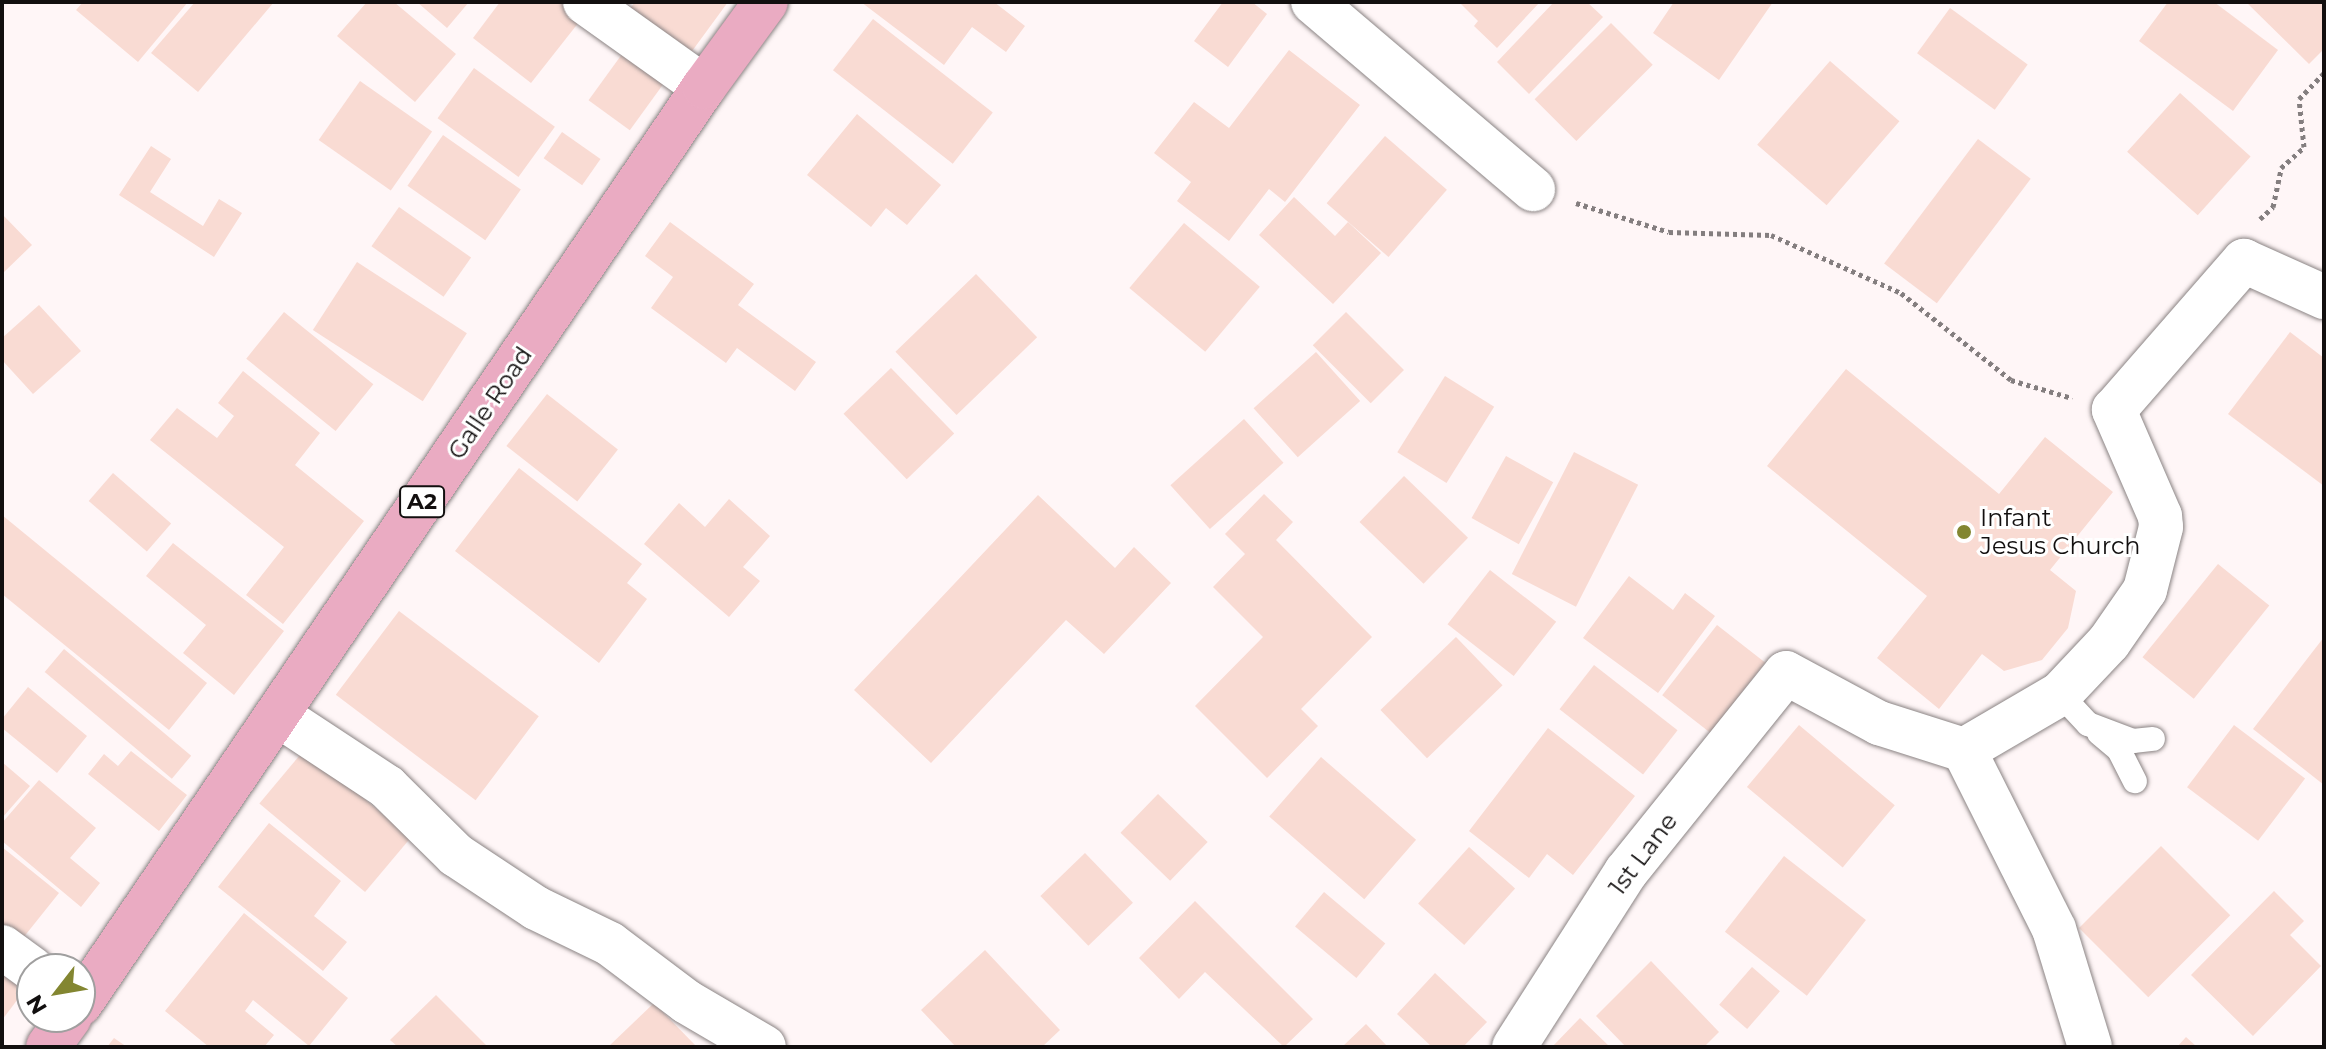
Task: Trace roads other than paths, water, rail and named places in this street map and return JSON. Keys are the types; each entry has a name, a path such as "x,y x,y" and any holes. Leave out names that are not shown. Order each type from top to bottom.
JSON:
{"highway":[{"name":"Galle Road","path":"96,981 704,87 766,2"}],"street":[{"path":"585,2 704,87"},
{"path":"1313,2 1533,189"},
{"path":"2090,1047 2054,929 1964,750 2074,709 2109,642 2145,590 2161,527 2160,516 2114,410 2244,261 2324,297"},
{"name":"1st Lane","path":"1514,1047 1626,872 1786,673 1879,723 1964,750"},
{"path":"278,715 387,787 456,855 536,908 610,944 687,1002 764,1047"}],"lane":[{"path":"2074,709 2133,741 2153,739"},
{"path":"2074,709 2119,750 2135,781"}],"place":[{"name":"Infant Jesus Church","path":"1964,532"}]}
